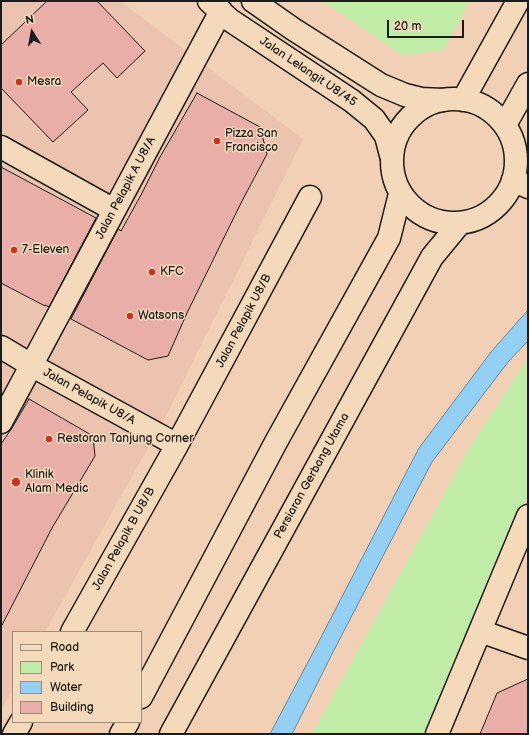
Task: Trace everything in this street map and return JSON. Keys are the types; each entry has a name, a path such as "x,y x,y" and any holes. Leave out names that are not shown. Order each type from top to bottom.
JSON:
{"main road":[{"path":"253,1 293,29 381,85 404,95 421,99 453,100 479,104 493,113 505,125 514,142 516,161 521,183 493,210 478,219 460,223 442,223 426,217 412,208 400,194 393,175 391,155 397,136 408,119 424,107 453,100 518,1"},
{"name":"Jalan Lelangit U8/45","path":"215,6 230,20 352,101 374,119 386,136 391,155"},
{"name":"Jalan Pelapik A U8/A","path":"1,422 114,210 215,6"},
{"path":"505,125 528,84"},
{"path":"1,147 114,210"},
{"path":"142,695 276,442 389,238 400,194"},
{"name":"Jalan Pelapik U8/B","path":"177,445 310,197"},
{"name":"Persiaran Gerbang Utama","path":"171,734 432,257 460,223"},
{"name":"Jalan Pelapik U8/A","path":"1,347 177,445"},
{"name":"Jalan Pelapik B U8/B","path":"73,631 177,445"},
{"path":"436,734 528,516"},
{"path":"480,631 528,648"},
{"path":"14,734 20,723"},
{"path":"121,734 127,723"}],"shaded area":[{"path":"1,1 120,1 303,139 168,412 46,631 12,631 12,691 1,710"}],"green space":[{"path":"323,1 470,1 444,50 402,55"},
{"path":"528,358 528,494 425,734 312,734 470,447"}],"water":[{"path":"528,310 528,341 508,362 432,462 292,734 270,734 419,448 491,352"}],"building":[{"path":"47,1 97,1 145,51 117,78 103,63 71,92 88,110 53,142 1,88 1,45"},
{"path":"197,93 260,127 267,154 242,201 187,313 168,356 148,360 71,319 118,229 121,231 160,157"},
{"path":"1,167 96,218 49,307 1,283"},
{"path":"29,399 93,436 95,456 52,528 1,627 1,444"},
{"path":"528,679 528,734 480,734 497,693"}],"place":[{"name":"Mesra","path":"19,82"},
{"name":"Pizza San Francisco","path":"217,141"},
{"name":"7-Eleven","path":"14,250"},
{"name":"KFC","path":"152,272"},
{"name":"Watsons","path":"130,316"},
{"name":"Restoran Tanjung Corner","path":"49,439"},
{"name":"Klinik Alam Medic","path":"16,482"}]}
